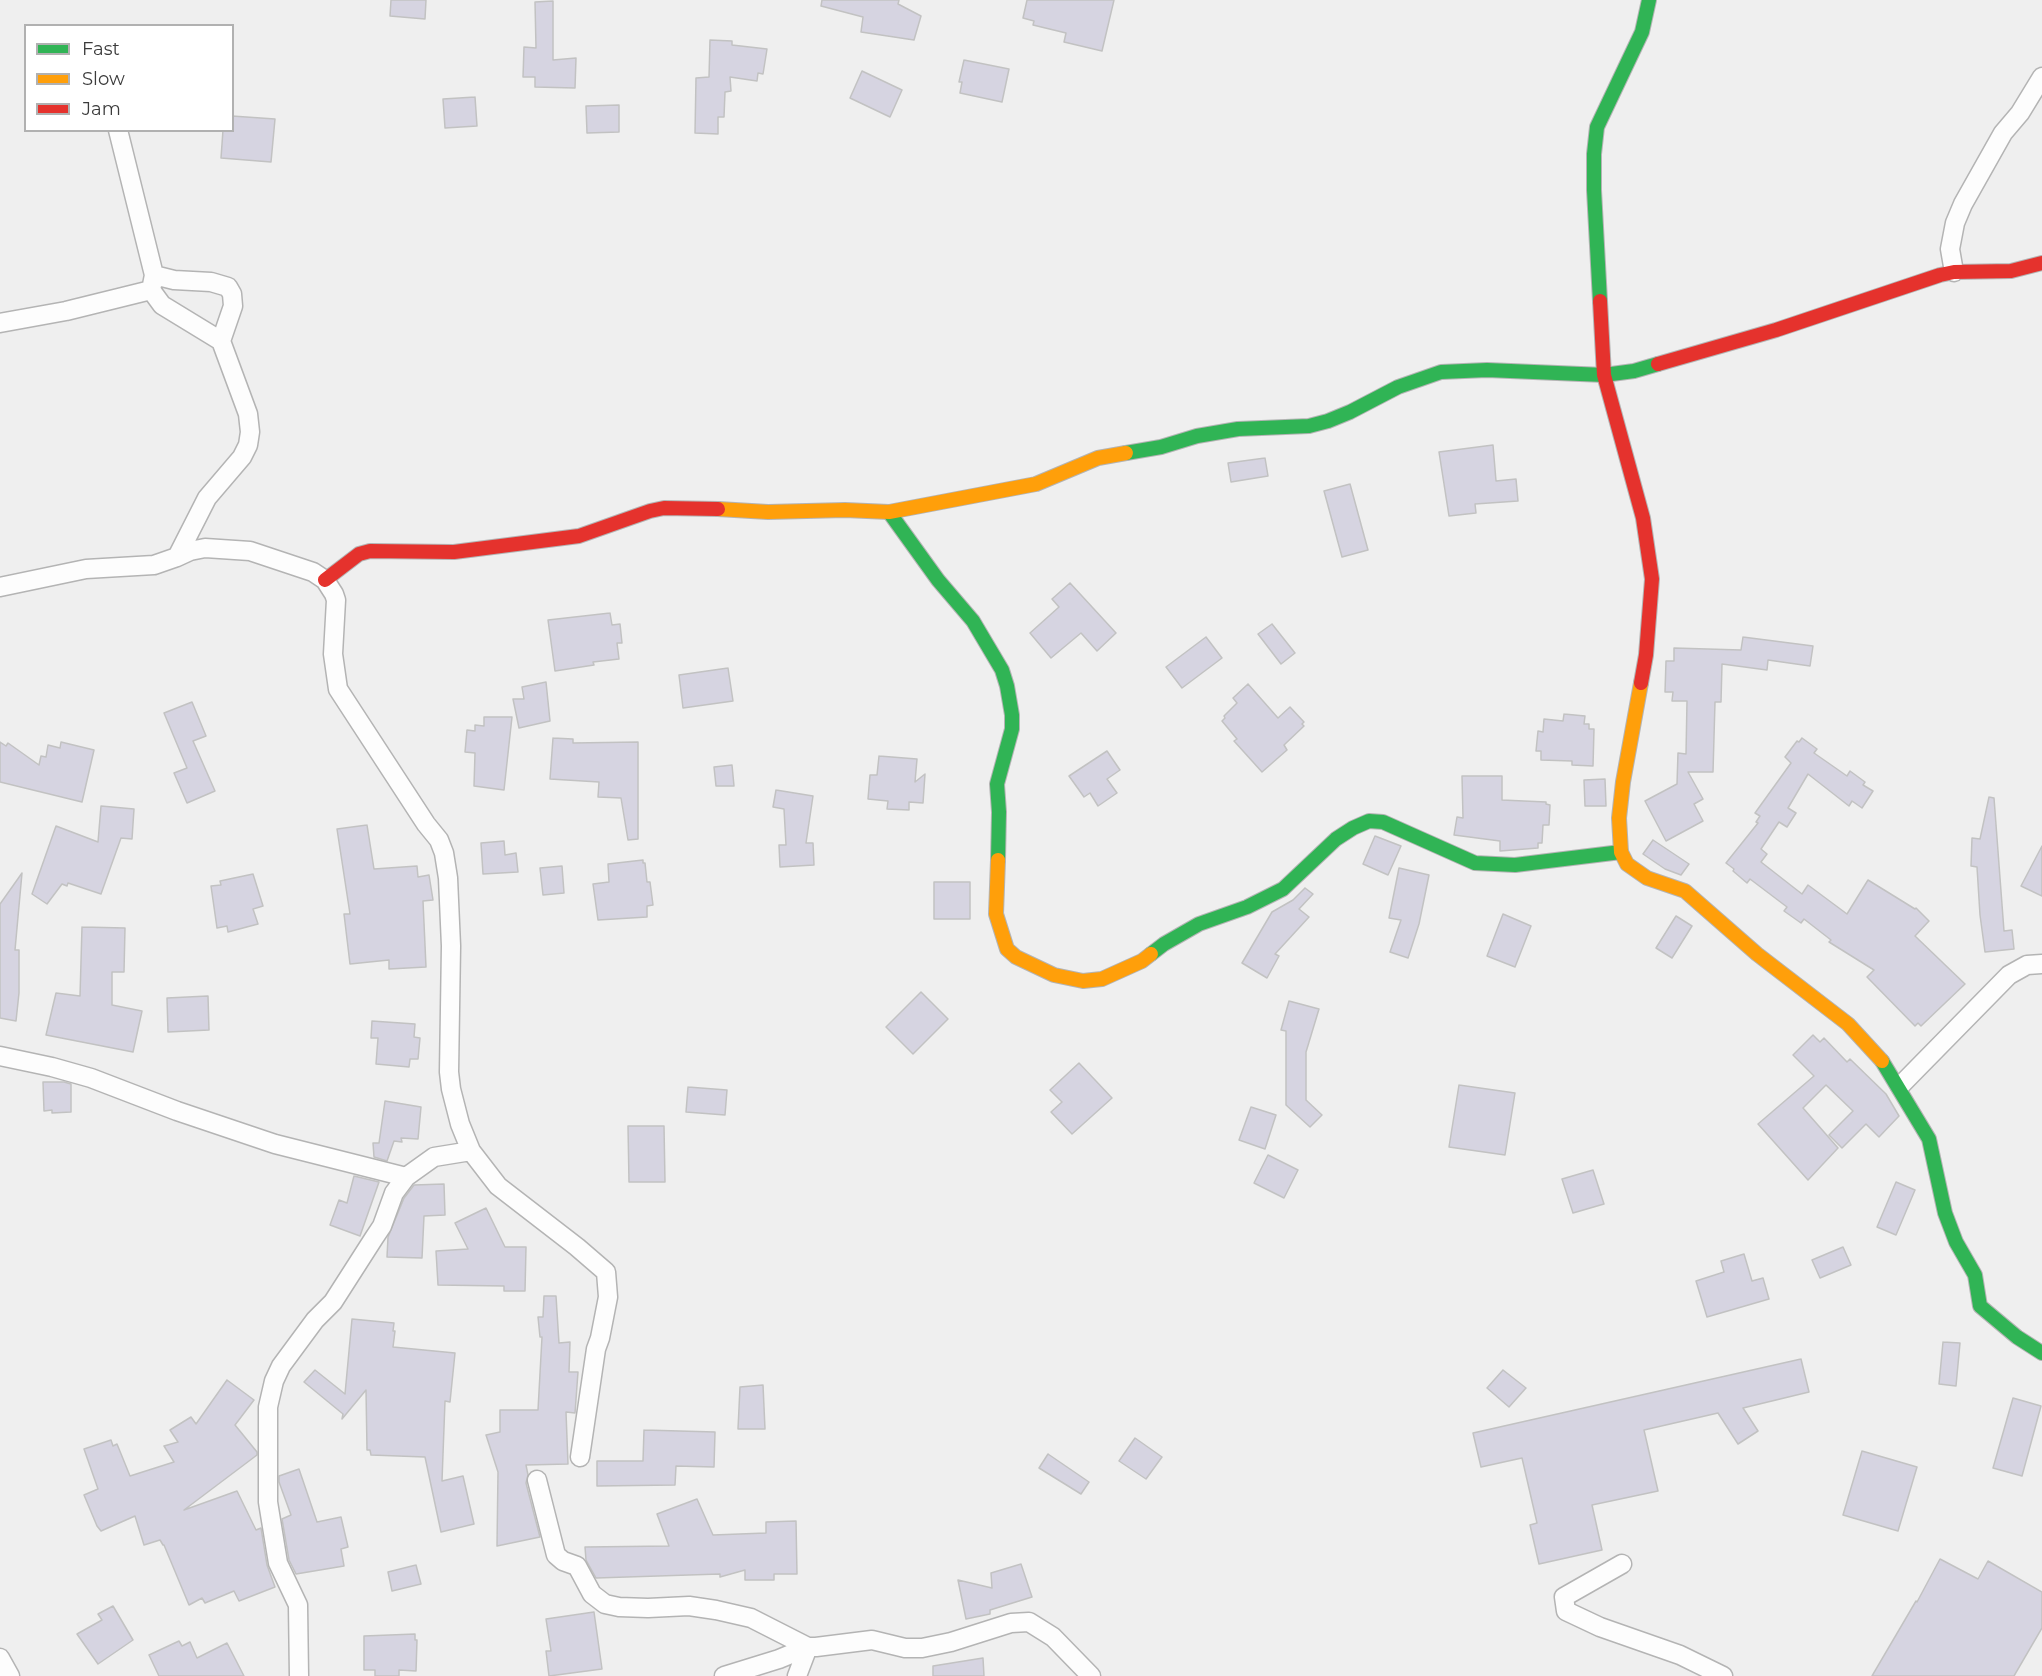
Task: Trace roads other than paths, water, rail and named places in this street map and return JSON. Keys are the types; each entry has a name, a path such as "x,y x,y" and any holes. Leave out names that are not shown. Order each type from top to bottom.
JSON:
{"street":[{"path":"1648,0 1642,32 1597,127 1594,154 1604,375 1643,518 1652,579 1646,655 1623,782 1619,818 1621,852 1627,864 1647,878 1685,891 1756,954 1848,1024 1887,1067 1929,1139 1945,1213 1956,1242 1975,1275 1980,1306 2017,1337 2042,1353"},
{"path":"1953,272 1950,249 1955,223 1963,204 2003,133 2020,113 2042,77"},
{"path":"118,132 152,283 162,304 221,341 248,414 250,432 248,446 242,458 207,498 177,557"},
{"path":"325,580 359,554 369,551 454,552 579,536 664,508 768,512 845,510 889,512 965,500 1036,484 1098,458 1161,447 1197,436 1238,429 1309,426 1328,421 1398,387 1441,372 1487,370 1604,375 1634,371 1776,330 1953,272 2011,271 2042,263"},
{"path":"0,323 66,311 152,283 174,280 211,282 228,287 232,294 233,306 221,341"},
{"path":"889,512 938,580 973,621 1002,670 1007,686 1012,729 997,784 999,812 996,914 1007,950 1016,957 1054,975 1083,981 1102,979 1142,961 1164,944 1199,924 1246,908 1283,889 1336,839 1369,821 1383,822 1475,863 1494,866 1621,852"},
{"path":"0,587 86,569 154,565 190,550 205,548 249,551 294,564 313,572 330,586 336,600 333,654 338,689 426,824 439,840 444,853 448,878 451,946 450,1089 460,1124 471,1150 498,1186 584,1252 606,1272 608,1297 596,1349 580,1457"},
{"path":"1900,1086 2009,975 2027,965 2042,964"},
{"path":"0,1056 91,1078 177,1112 275,1144 406,1177"},
{"path":"299,1676 298,1605 278,1563 268,1502 268,1407 274,1381 281,1366 315,1320 333,1302 382,1226 394,1193 406,1177 434,1157 471,1150"},
{"path":"537,1480 556,1555 562,1562 577,1566 592,1594 605,1604 639,1608 689,1606 716,1610 751,1618 808,1647"},
{"path":"1622,1564 1564,1596 1566,1611 1600,1627 1680,1655 1723,1676"},
{"path":"724,1676 779,1659 808,1647 872,1640 905,1648 922,1648 951,1642 1011,1623 1029,1622 1053,1637 1091,1676"},
{"path":"797,1676 808,1647"},
{"path":"0,1658 10,1676"}]}
